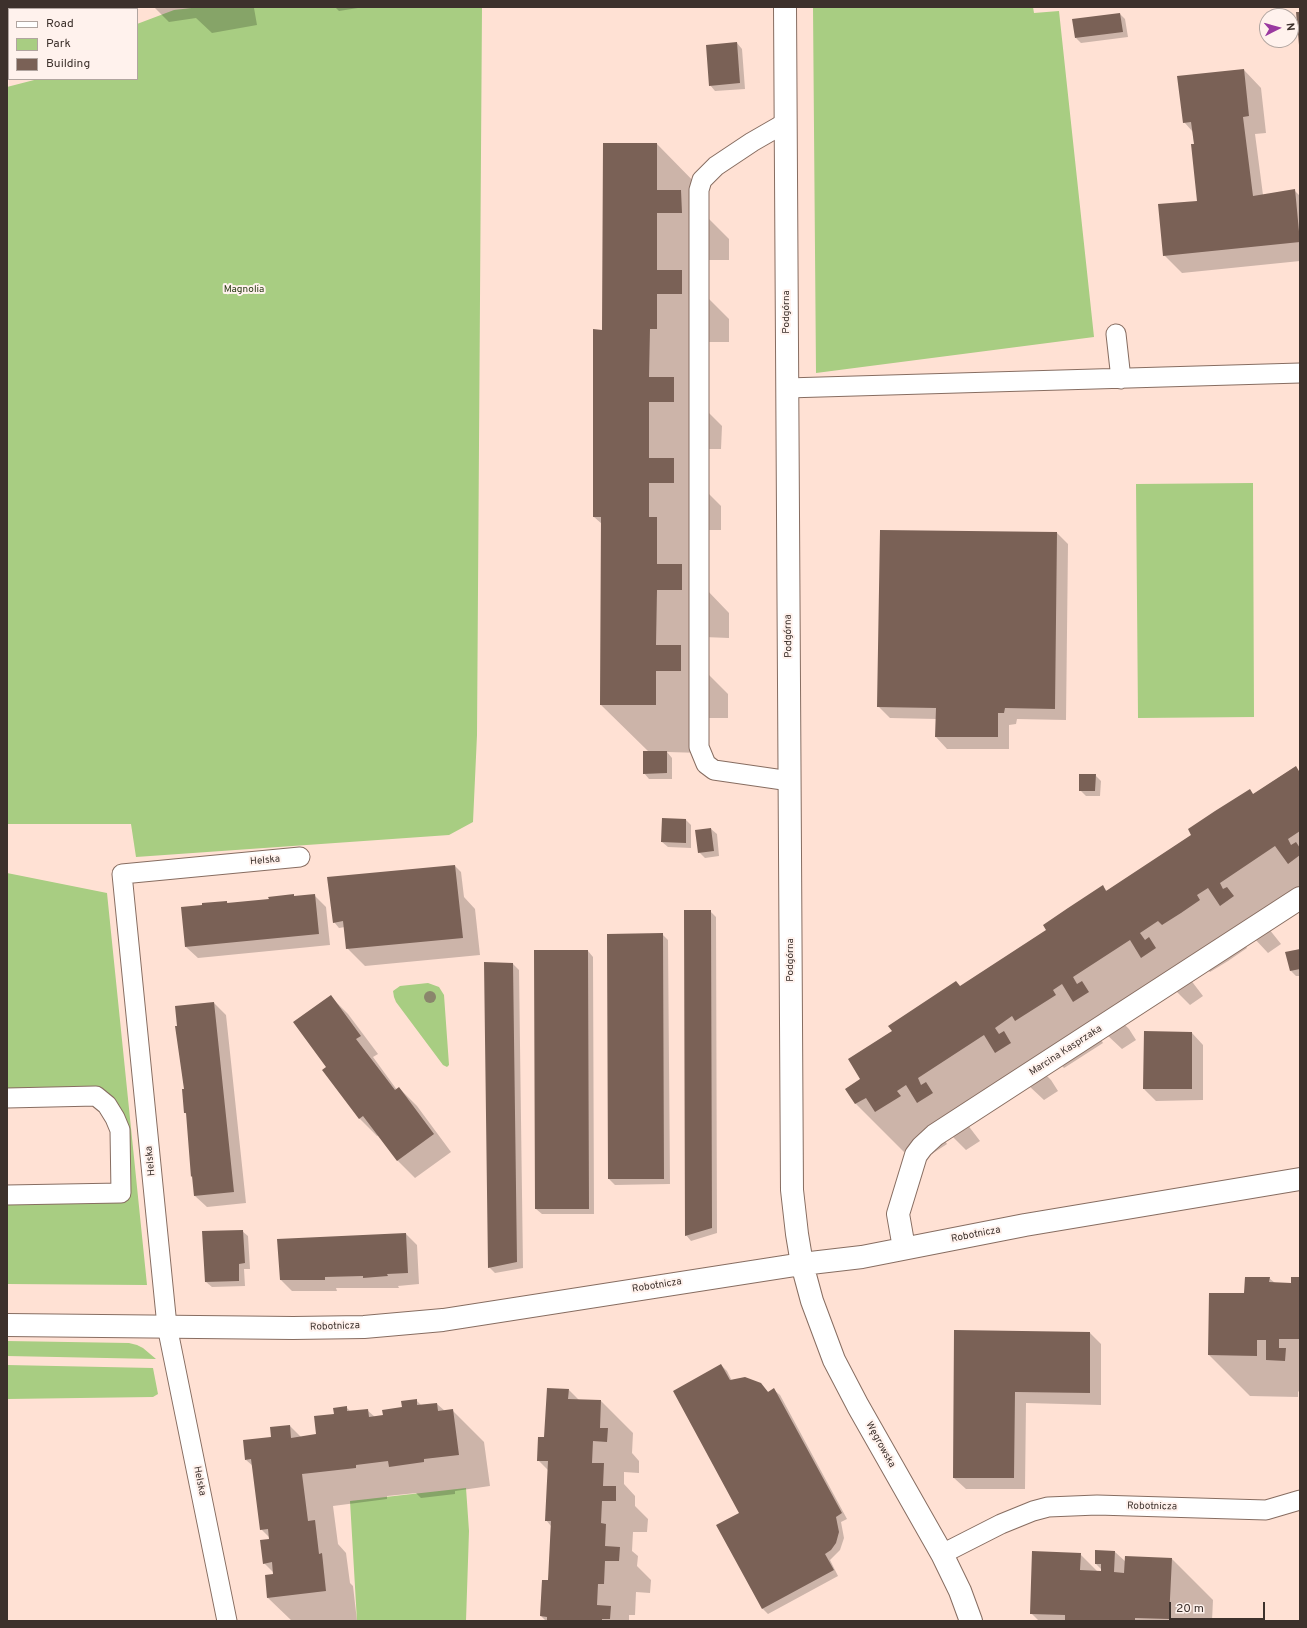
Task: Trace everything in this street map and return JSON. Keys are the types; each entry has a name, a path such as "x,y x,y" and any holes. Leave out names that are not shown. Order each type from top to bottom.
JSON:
{"street":[{"name":"Podgórna","path":"785,7 792,1190 802,1264"},
{"name":"Marcina Kasprzaka","path":"904,1248 898,1214 916,1155 935,1135 1300,898"},
{"name":"Robotnicza","path":"7,1325 309,1328 364,1327 443,1320 802,1264 862,1257 1025,1225 1300,1179"},
{"name":"Węgrowska","path":"802,1264 812,1301 834,1360 942,1554 960,1591 971,1621"}],"lane":[{"path":"785,123 752,142 716,166 702,180 699,190 699,747 706,764 714,770 790,781"},
{"path":"1116,334 1121,379"},
{"path":"787,388 1300,373"},
{"name":"Helska","path":"227,1621 167,1326 122,874 300,857"},
{"path":"7,1098 96,1096 107,1105 120,1130 121,1193 7,1195"},
{"name":"Robotnicza","path":"942,1554 1001,1524 1033,1511 1048,1507 1096,1506 1266,1510 1300,1500"}],"green space":[{"name":"Magnolia","path":"200,7 482,7 477,735 473,822 449,835 136,857 131,824 7,824 7,87 34,80 138,80 138,24 174,10"},
{"path":"813,7 1033,7 1034,13 1059,11 1094,337 816,373"},
{"path":"1253,483 1254,717 1138,718 1136,484"},
{"path":"7,873 107,893 147,1285 7,1284 7,1195 121,1193 107,1105 7,1098"},
{"path":"428,983 439,987 444,995 449,1065 447,1067 443,1065 396,1002 394,997 393,991 400,986"},
{"path":"7,1341 129,1343 143,1348 156,1359 7,1356"},
{"path":"7,1365 153,1368 158,1394 153,1397 7,1399"},
{"path":"466,1488 469,1531 466,1621 357,1621 350,1501"}],"building":[{"path":"1299,12 1300,12 1299,45"},
{"path":"1120,13 1123,32 1075,38 1072,19"},
{"path":"737,42 740,83 709,86 706,45"},
{"path":"1244,69 1249,116 1243,117 1253,196 1295,189 1300,242 1163,256 1158,204 1197,201 1191,144 1194,144 1191,122 1183,123 1177,76"},
{"path":"603,143 657,143 657,190 681,190 682,213 657,213 657,270 682,270 682,294 657,294 657,329 650,329 649,377 674,377 674,402 649,402 649,458 674,458 674,483 649,483 649,517 657,517 657,564 682,564 682,590 657,590 656,645 681,645 681,671 656,671 656,705 600,705 601,517 593,517 593,329 602,330"},
{"path":"880,530 1057,532 1055,709 1005,708 1004,713 998,713 998,737 935,737 936,708 877,707"},
{"path":"643,751 667,751 667,773 643,774"},
{"path":"1296,766 1300,773 1300,831 1288,839 1291,845 1296,842 1300,848 1300,855 1288,864 1275,846 1220,883 1223,889 1227,887 1234,896 1220,906 1208,888 1197,895 1200,900 1181,913 1162,925 1158,921 1140,933 1145,940 1149,937 1156,948 1141,958 1130,940 1073,977 1077,984 1082,981 1089,992 1073,1002 1062,984 1053,990 1056,995 1015,1021 1012,1016 995,1028 999,1034 1004,1031 1011,1043 995,1053 984,1035 918,1078 921,1085 926,1082 933,1093 917,1103 906,1085 897,1091 901,1096 875,1112 866,1098 855,1104 845,1089 860,1079 848,1059 892,1031 888,1026 956,981 960,986 1046,930 1043,925 1103,885 1106,891 1191,835 1188,829 1215,811 1250,789 1253,794"},
{"path":"1079,774 1096,774 1095,791 1079,791"},
{"path":"662,818 686,819 686,843 661,842"},
{"path":"711,828 714,851 698,853 695,830"},
{"path":"455,865 463,938 346,949 343,921 333,923 327,877"},
{"path":"294,894 294,896 315,894 319,934 185,947 181,907 202,905 202,903 227,901 227,903 269,899 268,897"},
{"path":"684,910 711,910 712,1228 685,1236"},
{"path":"663,933 664,1179 608,1179 607,934"},
{"path":"1300,949 1300,969 1290,971 1285,952"},
{"path":"534,950 588,950 589,1209 535,1209"},
{"path":"484,962 513,963 517,1262 488,1268"},
{"path":"331,995 361,1036 356,1039 395,1090 399,1087 434,1134 397,1161 363,1116 359,1119 322,1070 326,1067 293,1022"},
{"path":"214,1002 234,1192 194,1196 186,1113 184,1113 182,1089 184,1089 175,1026 177,1026 175,1006"},
{"path":"1144,1031 1192,1032 1192,1089 1143,1089"},
{"path":"243,1230 245,1263 239,1264 239,1281 205,1282 202,1231"},
{"path":"406,1233 408,1273 387,1274 388,1276 363,1278 363,1276 325,1277 325,1280 280,1280 277,1239"},
{"path":"1245,1277 1270,1277 1269,1282 1291,1283 1291,1277 1300,1277 1300,1339 1279,1339 1279,1348 1286,1348 1285,1361 1266,1360 1266,1340 1257,1340 1257,1356 1208,1355 1209,1293 1244,1293"},
{"path":"954,1330 1090,1332 1090,1393 1015,1392 1014,1478 953,1478"},
{"path":"721,1364 730,1380 745,1377 761,1383 768,1392 774,1388 842,1513 836,1517 839,1532 836,1543 831,1550 825,1554 834,1570 762,1609 716,1525 739,1513 673,1391"},
{"path":"547,1388 569,1389 568,1399 601,1400 600,1428 608,1428 607,1442 593,1441 592,1463 604,1463 603,1486 616,1486 616,1501 602,1501 601,1523 606,1524 605,1546 620,1547 619,1561 605,1561 604,1584 598,1584 597,1605 611,1606 610,1619 602,1619 602,1621 547,1621 547,1617 540,1616 542,1580 548,1580 551,1521 545,1521 548,1461 537,1461 538,1437 544,1437"},
{"path":"417,1399 417,1405 437,1403 438,1411 453,1409 459,1455 424,1459 424,1462 389,1467 388,1461 356,1465 356,1468 302,1474 308,1521 315,1520 319,1554 322,1553 326,1591 267,1598 265,1575 273,1574 272,1562 263,1564 260,1540 269,1539 268,1529 260,1530 251,1459 245,1460 243,1440 271,1437 270,1427 290,1425 291,1438 316,1434 314,1416 334,1414 333,1408 347,1406 347,1411 368,1409 369,1417 383,1415 382,1410 402,1407 401,1401"},
{"path":"1095,1550 1115,1551 1114,1572 1124,1573 1125,1556 1172,1558 1169,1619 1135,1618 1135,1621 1065,1621 1065,1615 1030,1614 1032,1551 1081,1553 1080,1570 1101,1571 1101,1564 1095,1564"}]}
